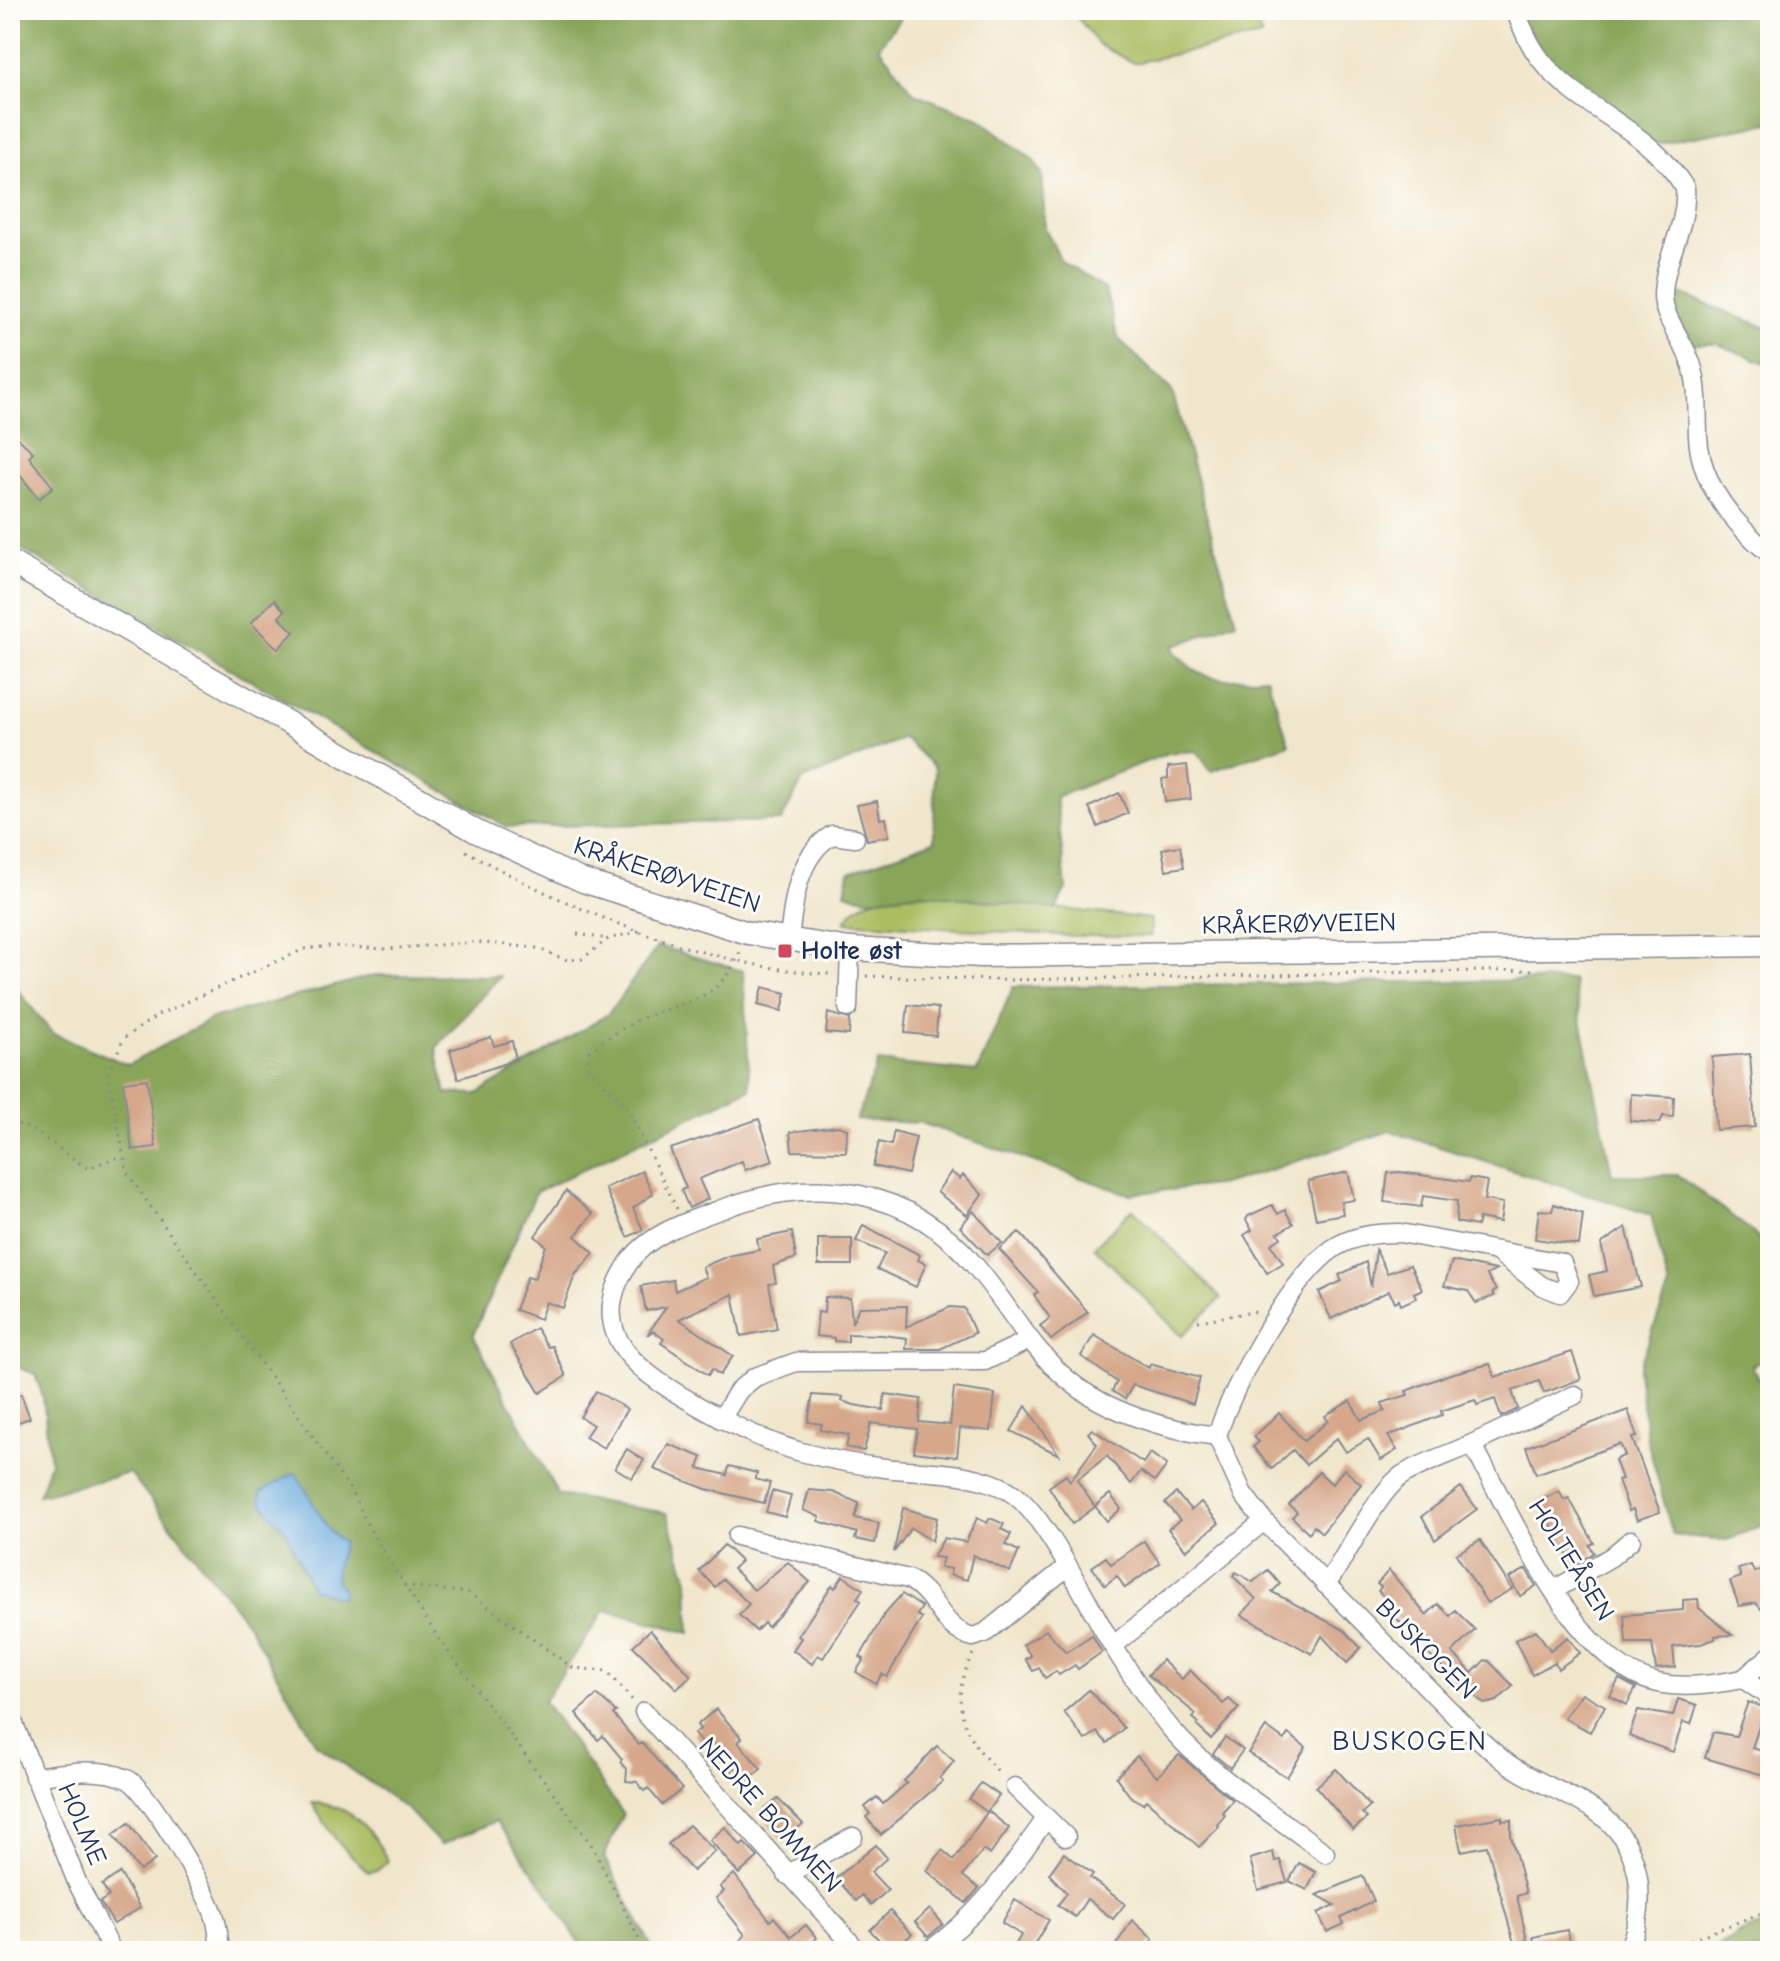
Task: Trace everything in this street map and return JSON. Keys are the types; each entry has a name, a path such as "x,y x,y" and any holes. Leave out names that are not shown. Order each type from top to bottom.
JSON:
{"main road":[{"name":"KRÅKERØYVEIEN","path":"10,562 345,758 537,861 682,915 789,940 850,949 982,956 1770,945"}],"street":[{"path":"1515,10 1540,60 1563,83 1658,151 1685,188 1682,230 1665,273 1663,300 1691,363 1697,398 1698,440 1706,471 1721,502 1738,524 1770,554"},
{"path":"789,940 793,907 809,856 832,835 855,838"},
{"path":"848,1008 850,949"},
{"path":"1325,1853 1210,1766 1174,1732 1113,1646 1042,1527 1010,1491 979,1479 881,1468 771,1443 653,1380 627,1356 615,1334 613,1306 626,1267 639,1249 683,1223 759,1195 809,1188 865,1195 928,1222 950,1239 977,1267 1029,1340 1065,1377 1089,1396 1168,1427 1217,1436 1228,1400 1259,1343 1320,1259 1337,1246 1376,1233 1400,1233 1496,1251"},
{"path":"721,1419 739,1390 755,1377 796,1362 985,1361 1029,1340"},
{"path":"1326,1585 1350,1551 1381,1496 1402,1475 1575,1395"},
{"name":"BUSKOGEN","path":"1217,1436 1243,1494 1264,1521 1500,1758 1594,1810 1618,1831 1634,1861 1641,1896 1640,1915 1628,1951"},
{"name":"HOLTEÅSEN","path":"1472,1444 1578,1629 1611,1663 1657,1683 1680,1685 1743,1679"},
{"path":"1113,1646 1264,1521"},
{"path":"737,1536 908,1579 932,1596 954,1629 973,1637 985,1633 1067,1567"},
{"path":"1554,1590 1611,1557 1631,1540"},
{"path":"1770,1656 1743,1679 1770,1697"},
{"name":"NEDRE BOMMEN","path":"644,1712 858,1951"},
{"name":"HOLME","path":"10,1714 77,1882 112,1951"},
{"path":"34,1777 73,1771 117,1775 139,1788 182,1853 213,1912 220,1951"},
{"path":"1015,1787 1045,1820 1066,1837"},
{"path":"929,1951 965,1924 991,1897 1045,1820"},
{"path":"787,1875 853,1837"}],"path":[{"path":"577,934 608,939 642,931"},
{"path":"656,937 735,963 731,974 714,992 638,1020 605,1039 589,1052 588,1066 626,1106 683,1223"},
{"path":"608,939 597,951 582,959 567,960 536,948 475,942 387,949 330,946 304,949 158,1015 124,1038 108,1073 127,1173 350,1489 404,1585 446,1648 591,1844 645,1951"},
{"path":"10,1123 39,1134 66,1157 88,1168 123,1156"},
{"path":"10,1167 14,1175 10,1179"},
{"path":"1198,1321 1255,1311 1282,1311"},
{"path":"404,1585 469,1593 573,1668 607,1671 644,1712"},
{"path":"985,1633 967,1664 960,1703 966,1731 977,1751 1015,1787"},
{"path":"1661,1951 1770,1910"}],"green space":[{"path":"10,10 906,10 879,47 914,93 980,119 1033,160 1042,173 1045,228 1061,261 1105,290 1118,338 1172,391 1236,622 1172,647 1182,660 1203,675 1225,679 1267,677 1289,744 1211,771 1196,751 1168,753 1056,797 1066,888 1056,909 920,893 870,899 845,893 849,872 934,841 935,768 904,738 803,780 781,821 507,827 10,543"},
{"path":"1072,10 1250,10 1262,36 1134,63 1099,45"},
{"path":"1515,10 1770,10 1770,123 1652,145 1563,83"},
{"path":"1670,290 1770,329 1770,365 1718,344 1687,344 1670,302"},
{"path":"920,893 1151,919 1151,936 1072,936 845,922 851,913 868,901"},
{"path":"658,946 743,971 750,1089 536,1192 473,1335 558,1495 667,1513 688,1580 690,1633 605,1610 544,1701 623,1814 604,1857 654,1951 584,1951 547,1891 496,1821 441,1845 408,1810 316,1744 249,1626 130,1473 39,1495 50,1462 43,1397 35,1374 10,1364 10,980 52,1033 128,1065 211,1019 375,975 500,976 436,1048 446,1093 477,1094 608,1014"},
{"path":"1573,980 1612,1175 1678,1175 1750,1230 1770,1250 1770,1354 1752,1366 1770,1396 1770,1522 1727,1540 1673,1535 1647,1439 1638,1370 1669,1287 1651,1215 1390,1131 1226,1184 1128,1194 921,1123 856,1120 878,1062 977,1072 1013,987"},
{"path":"1133,1209 1221,1298 1182,1336 1094,1247"},
{"path":"312,1803 326,1804 349,1813 367,1829 388,1861 378,1870 368,1872 337,1841"},
{"path":"1770,1923 1770,1951 1711,1951 1746,1930"}],"water":[{"path":"295,1473 330,1531 343,1542 336,1567 336,1578 343,1590 341,1598 312,1589 286,1531 261,1502 260,1492"}],"building":[{"path":"10,431 33,452 29,457 53,487 39,499 10,463"},
{"path":"274,600 285,611 279,617 294,632 278,649 251,623"},
{"path":"1187,765 1191,799 1165,802 1162,779 1168,778 1168,767"},
{"path":"1119,793 1128,813 1098,827 1089,807"},
{"path":"877,801 880,819 886,818 889,836 867,840 857,805"},
{"path":"1180,846 1184,867 1166,870 1162,849"},
{"path":"763,987 786,993 782,1011 758,1005"},
{"path":"908,1005 938,1008 936,1036 905,1033"},
{"path":"828,1013 850,1019 849,1035 826,1033"},
{"path":"491,1037 494,1046 512,1041 516,1060 458,1079 450,1050"},
{"path":"1750,1054 1755,1127 1716,1130 1712,1057"},
{"path":"147,1079 156,1147 132,1150 123,1082"},
{"path":"1631,1094 1674,1097 1673,1117 1663,1116 1660,1123 1630,1121"},
{"path":"759,1119 773,1161 745,1170 742,1161 699,1179 708,1199 689,1208 681,1190 686,1188 670,1149"},
{"path":"838,1126 847,1129 846,1152 792,1151 790,1132"},
{"path":"894,1131 916,1137 908,1174 873,1166 879,1142 891,1145"},
{"path":"642,1171 653,1194 633,1208 643,1230 628,1237 605,1188"},
{"path":"951,1172 960,1179 963,1175 982,1194 967,1215 937,1192"},
{"path":"1348,1172 1354,1200 1341,1202 1343,1214 1316,1219 1308,1181"},
{"path":"1388,1173 1469,1182 1470,1178 1487,1181 1484,1200 1503,1203 1500,1222 1479,1218 1477,1226 1456,1222 1457,1201 1423,1196 1421,1207 1384,1202"},
{"path":"566,1191 593,1214 575,1236 594,1253 575,1275 563,1308 546,1302 540,1319 515,1310 527,1277 534,1279 546,1246 535,1236"},
{"path":"1554,1204 1583,1214 1579,1245 1535,1239 1539,1210 1552,1211"},
{"path":"1272,1205 1278,1214 1285,1210 1293,1224 1278,1233 1281,1238 1271,1244 1283,1263 1267,1273 1244,1235 1252,1230 1246,1220 1248,1216"},
{"path":"973,1211 1002,1243 987,1255 960,1227"},
{"path":"863,1225 920,1255 918,1260 926,1264 916,1287 877,1269 885,1253 856,1241"},
{"path":"1626,1227 1641,1287 1594,1296 1589,1275 1607,1271 1601,1244"},
{"path":"792,1232 796,1258 773,1266 776,1283 769,1284 777,1329 741,1336 733,1294 679,1319 733,1356 720,1375 712,1369 708,1375 661,1343 664,1339 653,1331 647,1335 666,1307 646,1311 641,1286 673,1280 675,1291 706,1277 702,1267 728,1256 759,1250 757,1239"},
{"path":"1019,1232 1088,1312 1051,1340 1040,1326 1050,1318 1034,1295 1038,1292 999,1249"},
{"path":"818,1239 852,1239 852,1265 818,1265"},
{"path":"1376,1250 1387,1273 1410,1265 1422,1289 1414,1293 1416,1298 1401,1305 1399,1300 1395,1302 1389,1291 1331,1319 1319,1292 1342,1281 1339,1275 1366,1262 1371,1287"},
{"path":"1452,1261 1496,1270 1487,1275 1496,1290 1492,1293 1494,1296 1476,1303 1468,1291 1444,1286"},
{"path":"825,1297 850,1298 852,1323 859,1307 907,1306 906,1327 950,1307 964,1308 975,1333 940,1349 906,1349 907,1338 882,1335 848,1334 848,1342 834,1341 834,1338 816,1336 818,1312 824,1313"},
{"path":"536,1328 548,1347 552,1346 566,1376 540,1393 510,1344"},
{"path":"1094,1335 1149,1368 1150,1364 1200,1378 1193,1404 1133,1385 1125,1399 1112,1391 1117,1382 1081,1356"},
{"path":"1572,1352 1581,1379 1544,1393 1539,1381 1512,1391 1518,1409 1501,1417 1495,1399 1477,1405 1475,1400 1441,1411 1442,1415 1388,1436 1397,1450 1381,1460 1368,1439 1346,1452 1337,1438 1306,1465 1293,1450 1272,1469 1253,1447 1259,1442 1254,1437 1279,1413 1304,1441 1328,1421 1325,1416 1350,1401 1361,1420 1385,1411 1382,1403 1408,1395 1406,1391 1450,1374 1490,1364 1495,1377"},
{"path":"954,1388 995,1394 991,1431 960,1428 957,1457 914,1452 917,1429 871,1423 864,1451 846,1447 849,1435 820,1430 822,1424 808,1422 813,1395 843,1397 842,1401 854,1405 883,1410 885,1394 921,1399 919,1422 950,1425"},
{"path":"596,1391 627,1409 604,1448 585,1437 593,1425 580,1417"},
{"path":"21,1394 30,1418 10,1425 10,1398"},
{"path":"1026,1406 1059,1455 1011,1431"},
{"path":"1628,1410 1637,1437 1632,1438 1660,1512 1637,1520 1633,1509 1629,1511 1618,1480 1622,1479 1615,1460 1625,1455 1620,1444 1536,1474 1526,1447"},
{"path":"1092,1429 1143,1463 1150,1453 1167,1465 1155,1481 1141,1471 1131,1484 1107,1456 1077,1480 1095,1507 1072,1524 1049,1487 1066,1475 1070,1481 1097,1444 1088,1433"},
{"path":"668,1444 702,1457 698,1468 727,1475 729,1466 757,1473 755,1479 770,1483 764,1503 706,1489 654,1469"},
{"path":"627,1449 644,1460 632,1478 615,1468"},
{"path":"1344,1469 1361,1484 1322,1533 1314,1526 1309,1533 1292,1517 1297,1512 1289,1505 1319,1472 1332,1484"},
{"path":"1461,1487 1477,1509 1435,1540 1422,1516"},
{"path":"809,1490 833,1492 859,1503 855,1518 879,1523 875,1543 855,1539 857,1533 818,1521 820,1517 803,1510"},
{"path":"772,1491 791,1496 785,1517 766,1512"},
{"path":"1559,1491 1564,1500 1569,1498 1594,1543 1589,1545 1594,1553 1573,1565 1538,1502"},
{"path":"1176,1493 1191,1510 1201,1502 1219,1523 1186,1550 1168,1529 1180,1520 1165,1503"},
{"path":"1110,1494 1121,1509 1107,1521 1095,1506"},
{"path":"903,1508 937,1518 932,1541 911,1528 894,1552"},
{"path":"977,1518 987,1523 990,1518 1004,1524 1001,1529 1011,1534 1006,1545 1019,1551 1010,1572 973,1555 967,1580 950,1575 951,1569 940,1567 943,1558 933,1557 944,1538 966,1542"},
{"path":"1480,1540 1512,1589 1487,1603 1456,1554"},
{"path":"1144,1541 1160,1563 1125,1588 1117,1576 1105,1585 1092,1567 1106,1557 1111,1564"},
{"path":"724,1545 741,1561 733,1569 754,1590 788,1562 810,1582 768,1627 764,1623 756,1631 739,1615 749,1604 723,1579 715,1587 699,1571"},
{"path":"1751,1565 1754,1572 1766,1568 1770,1580 1770,1619 1756,1603 1739,1606 1730,1581 1741,1577 1738,1569"},
{"path":"1526,1569 1536,1586 1520,1596 1509,1578"},
{"path":"1268,1570 1280,1584 1272,1592 1344,1630 1361,1648 1347,1663 1322,1636 1312,1654 1241,1615 1256,1599 1233,1576 1236,1572 1253,1582"},
{"path":"1389,1570 1426,1615 1438,1604 1450,1616 1455,1610 1475,1630 1452,1652 1472,1673 1485,1660 1489,1661 1513,1686 1497,1701 1484,1704 1427,1653 1430,1650 1395,1617 1401,1612 1378,1591 1381,1587 1377,1584"},
{"path":"843,1576 863,1589 857,1598 861,1601 823,1658 818,1655 812,1664 793,1650 801,1638 798,1636 832,1585 835,1588"},
{"path":"902,1594 922,1607 917,1615 922,1618 887,1677 882,1674 876,1684 856,1672 864,1659 860,1657 885,1613"},
{"path":"1698,1599 1699,1608 1732,1635 1715,1636 1715,1639 1701,1644 1673,1647 1675,1667 1656,1669 1652,1643 1626,1643 1624,1615 1683,1610 1683,1600"},
{"path":"650,1630 691,1676 677,1689 633,1646"},
{"path":"1046,1630 1066,1652 1092,1635 1102,1652 1078,1669 1075,1665 1059,1675 1056,1671 1045,1678 1039,1668 1033,1671 1025,1659 1031,1656 1023,1645"},
{"path":"1536,1630 1550,1650 1568,1637 1580,1653 1558,1669 1555,1662 1532,1675 1515,1640"},
{"path":"1162,1660 1182,1679 1190,1670 1223,1704 1229,1699 1239,1708 1211,1739 1197,1726 1199,1723 1193,1718 1196,1714 1148,1675"},
{"path":"1619,1679 1636,1688 1627,1705 1610,1696"},
{"path":"1089,1690 1124,1728 1107,1743 1097,1732 1085,1740 1064,1712"},
{"path":"1582,1693 1605,1706 1590,1732 1564,1718"},
{"path":"597,1695 616,1712 613,1714 639,1745 642,1743 682,1789 662,1805 648,1788 644,1791 637,1782 626,1781 627,1770 620,1762 622,1759 603,1736 598,1740 576,1713"},
{"path":"1678,1699 1697,1705 1691,1724 1683,1722 1673,1752 1629,1736 1638,1710 1673,1716"},
{"path":"1748,1702 1765,1708 1752,1748 1770,1753 1770,1777 1705,1758 1713,1732 1736,1736"},
{"path":"716,1709 742,1738 738,1742 761,1769 743,1785 731,1771 735,1768 712,1742 706,1748 694,1734 700,1729 697,1725"},
{"path":"1266,1727 1284,1740 1288,1734 1306,1747 1287,1777 1248,1753"},
{"path":"1225,1737 1243,1750 1230,1768 1213,1754"},
{"path":"937,1746 954,1761 940,1778 943,1781 881,1835 866,1817 870,1814 865,1807 877,1797 883,1804 907,1783 904,1781"},
{"path":"1179,1755 1233,1800 1222,1812 1225,1815 1217,1825 1219,1827 1199,1847 1146,1800 1143,1804 1130,1796 1116,1777 1137,1756 1157,1777"},
{"path":"1336,1769 1370,1806 1362,1813 1367,1818 1353,1830 1316,1787"},
{"path":"981,1783 999,1795 987,1812 969,1799"},
{"path":"778,1799 803,1824 782,1841 760,1813"},
{"path":"988,1811 1009,1828 990,1855 983,1850 963,1876 979,1888 966,1903 927,1871 942,1850 954,1860"},
{"path":"1502,1817 1502,1821 1511,1820 1511,1836 1526,1893 1517,1896 1527,1940 1514,1943 1487,1846 1461,1851 1456,1825"},
{"path":"129,1823 155,1860 140,1871 113,1835"},
{"path":"689,1825 715,1851 693,1871 668,1844"},
{"path":"725,1827 741,1846 744,1843 758,1857 739,1874 710,1840"},
{"path":"876,1845 887,1858 871,1872 888,1890 871,1905 862,1895 856,1901 836,1878"},
{"path":"1273,1852 1275,1861 1280,1860 1287,1882 1258,1890 1250,1859"},
{"path":"1064,1853 1093,1874 1090,1878 1125,1904 1113,1919 1087,1899 1075,1917 1058,1905 1067,1893 1049,1874"},
{"path":"1299,1863 1316,1872 1307,1890 1289,1881"},
{"path":"120,1873 140,1908 114,1924 100,1902 109,1896 102,1885"},
{"path":"734,1874 770,1921 774,1917 791,1937 806,1925 817,1938 802,1951 732,1951 745,1935 716,1898 724,1891 720,1887"},
{"path":"1363,1876 1374,1901 1341,1918 1344,1924 1327,1932 1318,1913 1335,1905 1317,1895"},
{"path":"1015,1900 1049,1920 1030,1951 1012,1951 1021,1935 1002,1923"},
{"path":"930,1909 943,1924 928,1937 915,1922"},
{"path":"890,1911 912,1934 896,1948 892,1945 887,1949 870,1930"},
{"path":"1132,1920 1153,1939 1143,1951 1112,1951"},
{"path":"1567,1930 1571,1951 1536,1951 1533,1937"}],"place":[{"name":"Holte øst","path":"785,951"}],"district":[{"name":"BUSKOGEN","path":"1410,1741"}]}
